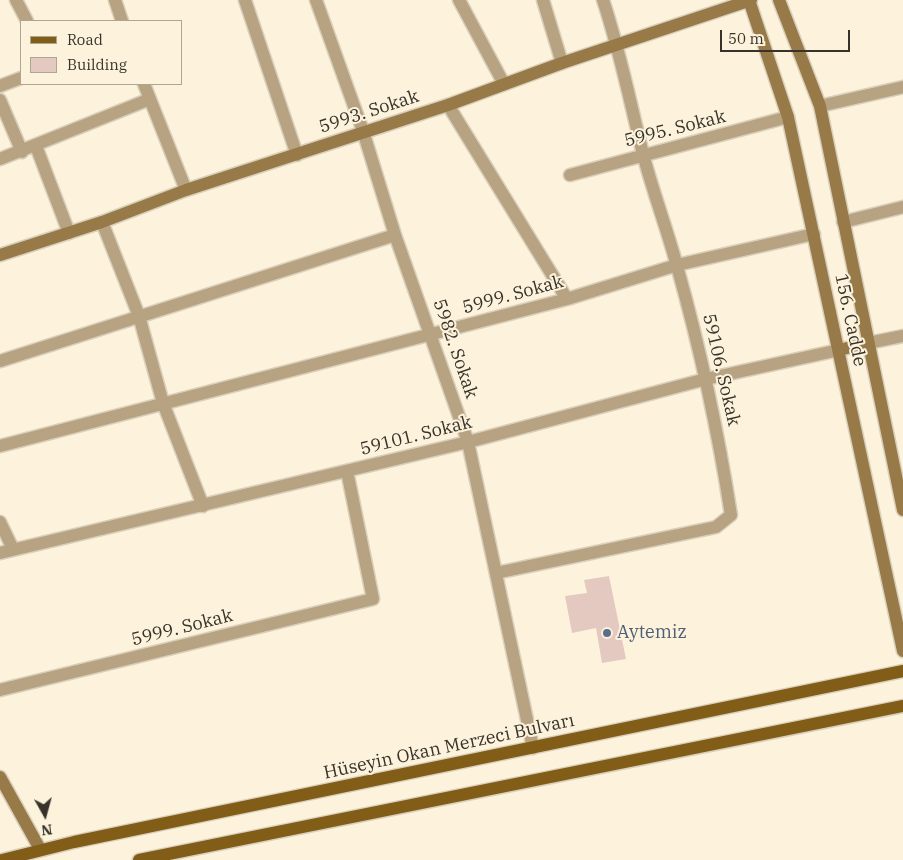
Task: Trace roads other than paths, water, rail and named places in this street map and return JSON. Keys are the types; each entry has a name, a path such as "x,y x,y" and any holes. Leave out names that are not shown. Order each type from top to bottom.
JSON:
{"main road":[{"name":"Hüseyin Okan Merzeci Bulvarı","path":"2,860 40,850 903,671"},
{"path":"139,860 903,706"}],"street":[{"path":"16,0 26,20"},
{"path":"115,0 122,20"},
{"path":"245,0 297,155"},
{"name":"5982. Sokak","path":"316,0 363,131 395,235 432,335 468,442 534,748"},
{"path":"459,0 504,84"},
{"path":"543,0 562,63"},
{"name":"59106. Sokak","path":"496,573 716,527 731,515 720,442 706,379 677,265 643,155 618,45 603,0"},
{"name":"5993. Sokak","path":"0,255 102,222 186,190 448,105 562,63 750,0"},
{"name":"156. Cadde","path":"750,0 788,117 903,651"},
{"name":"156. Cadde","path":"780,0 820,106 903,510"},
{"path":"0,86 20,78"},
{"path":"144,85 186,190"},
{"path":"820,106 903,87"},
{"path":"0,159 22,152 150,99"},
{"path":"0,100 22,152"},
{"path":"448,105 567,299"},
{"name":"5995. Sokak","path":"570,175 712,139 788,117"},
{"path":"36,146 69,233"},
{"path":"843,222 903,207"},
{"path":"102,222 139,316 163,403 203,506"},
{"name":"5999. Sokak","path":"0,446 567,299 677,265 814,234"},
{"path":"0,360 395,235"},
{"path":"839,350 903,336"},
{"name":"59101. Sokak","path":"6,551 468,442 706,379 839,350"},
{"name":"5999. Sokak","path":"0,690 373,599 346,471"},
{"path":"0,522 6,551"},
{"path":"0,778 40,850"}],"place":[{"name":"Aytemiz","path":"607,633"}]}
